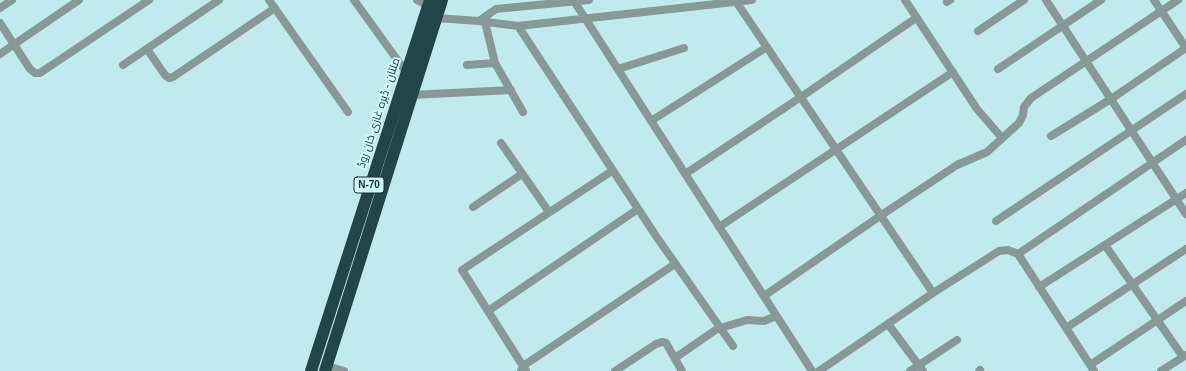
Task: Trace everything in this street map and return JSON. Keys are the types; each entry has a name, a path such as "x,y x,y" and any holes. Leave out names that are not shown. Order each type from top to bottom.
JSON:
{"highway":[{"name":"N-70","path":"326,368 442,0"},
{"name":"ملتان - ڈیرہ غازی خان روڈ","path":"310,371 429,3"},
{"path":"333,299 346,303"}],"street":[{"path":"0,8 12,0"},
{"path":"0,54 79,0"},
{"path":"123,66 219,0"},
{"path":"269,0 348,112"},
{"path":"354,0 406,72"},
{"path":"417,0 429,3"},
{"path":"482,21 496,9 590,0"},
{"path":"436,18 482,21 518,26 752,0"},
{"path":"905,0 977,109 1002,138"},
{"path":"978,31 1024,0"},
{"path":"1046,0 1186,214"},
{"path":"998,69 1101,0"},
{"path":"1051,136 1111,99 1186,48 1154,0"},
{"path":"764,296 957,165 987,152 1019,122 1023,115 1024,107 1032,98 1178,0"},
{"path":"0,23 30,69 35,73 40,73 145,1"},
{"path":"574,1 812,371"},
{"path":"736,1 933,293"},
{"path":"147,49 165,75 169,78 173,77 274,8"},
{"path":"685,174 916,18"},
{"path":"482,21 495,63 523,112"},
{"path":"518,26 638,210 733,346"},
{"path":"651,121 767,47"},
{"path":"618,69 684,48"},
{"path":"467,65 495,63"},
{"path":"719,227 953,72"},
{"path":"412,95 511,90"},
{"path":"996,221 1186,94"},
{"path":"1018,254 1186,140"},
{"path":"501,143 549,212"},
{"path":"612,171 462,270 523,369 676,264"},
{"path":"473,207 522,174"},
{"path":"1039,287 1186,193"},
{"path":"488,311 638,210"},
{"path":"1105,244 1157,320 1184,356 1161,371"},
{"path":"1066,328 1186,249"},
{"path":"819,371 933,293 999,251 1008,250 1018,254 1092,368 1157,320 1186,301"},
{"path":"675,358 717,329 747,320 764,321 776,316"},
{"path":"888,324 921,368"},
{"path":"910,371 921,368 957,340"},
{"path":"615,371 656,344 662,342 666,343 682,371"},
{"path":"326,368 344,371"}]}
